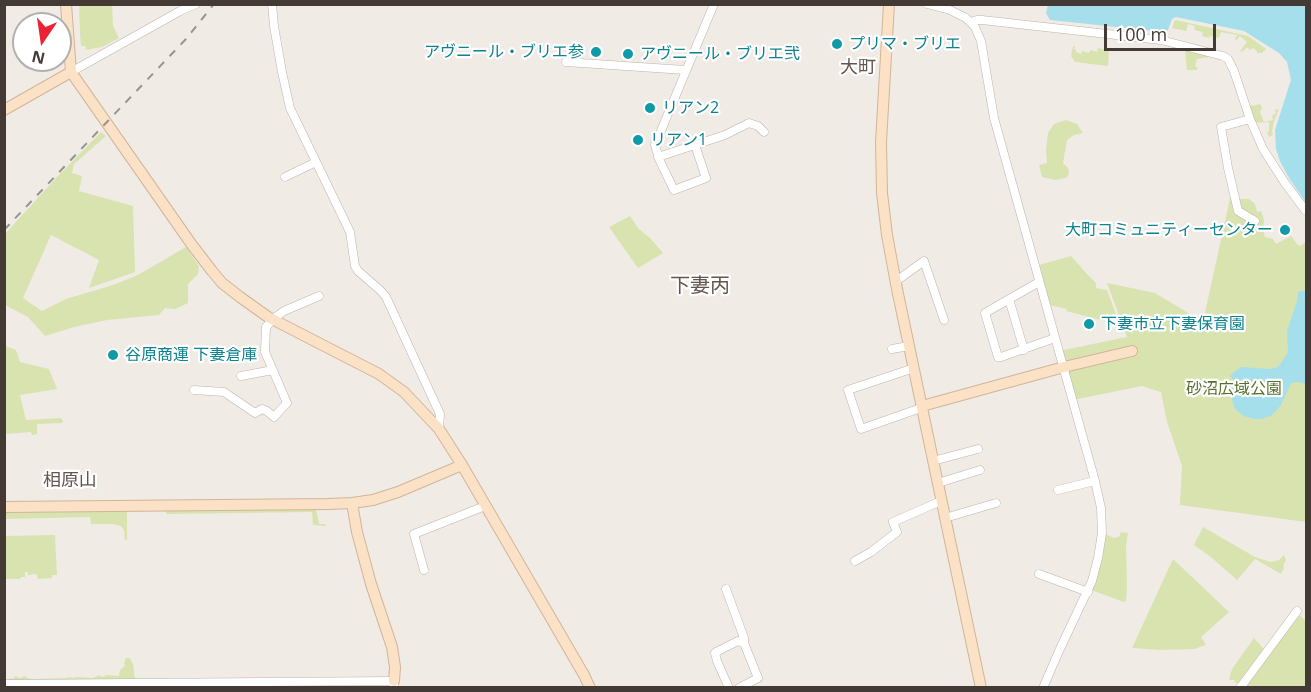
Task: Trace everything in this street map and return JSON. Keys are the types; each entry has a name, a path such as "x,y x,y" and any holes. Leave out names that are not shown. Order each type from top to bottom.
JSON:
{"street":[{"path":"72,71 196,4"},
{"path":"272,4 290,108 350,232 355,266 386,297 440,414 440,429"},
{"path":"695,145 706,178 674,190 658,157 655,145 714,4"},
{"path":"889,4 881,142 887,235 981,687"},
{"path":"927,4 955,12 971,22 979,33 994,118 1101,508 1103,525 1096,570 1043,687"},
{"path":"971,22 982,20 1151,39 1223,56 1232,66 1263,149 1305,210"},
{"path":"566,62 685,70"},
{"path":"4,110 71,72 212,272 236,294 273,319 379,374 409,397 440,429 590,687"},
{"path":"1250,119 1221,127 1238,211 1255,221"},
{"path":"658,157 725,135 749,123 758,126 764,132"},
{"path":"285,177 316,162"},
{"path":"895,282 924,261 944,320"},
{"path":"1040,282 985,313 998,357 1055,338"},
{"path":"194,390 224,392 255,413 262,409 274,417 286,403 265,352 266,327 284,311 319,296"},
{"path":"1009,299 1024,350"},
{"path":"892,349 909,346"},
{"path":"914,368 848,390 861,429 922,406 1132,351"},
{"path":"241,376 273,370"},
{"path":"933,461 978,449"},
{"path":"4,507 352,503 374,500 398,492 462,465"},
{"path":"938,483 980,470"},
{"path":"1058,490 1095,482"},
{"path":"855,561 897,532 893,522 941,501"},
{"path":"4,684 135,686 394,684 396,667 392,647 371,584 352,503"},
{"path":"945,518 996,503"},
{"path":"424,570 414,534 485,506"},
{"path":"1039,574 1088,592"},
{"path":"726,589 758,678 740,687"},
{"path":"1240,687 1297,611"},
{"path":"729,687 715,653 738,642 744,643"}],"green space":[{"path":"79,5 112,5 113,26 119,38 102,47 86,50 85,46 81,46"},
{"path":"1175,20 1248,36 1266,49 1262,53 1257,53 1253,48 1250,50 1247,47 1242,52 1240,51 1247,42 1240,36 1236,41 1235,38 1238,35 1221,32 1219,38 1209,36 1209,38 1202,36 1203,32 1194,30 1195,26 1188,24 1186,31 1172,28"},
{"path":"1073,46 1076,52 1081,54 1082,51 1089,53 1090,50 1097,52 1098,48 1109,50 1108,66 1075,62 1071,56"},
{"path":"1185,50 1209,57 1197,59 1195,67 1198,67 1197,70 1187,70"},
{"path":"1259,104 1262,108 1260,112 1264,122 1273,120 1275,110 1279,109 1274,121 1273,135 1269,137 1267,132 1269,122 1255,123 1248,105"},
{"path":"1066,120 1077,124 1083,133 1067,140 1063,163 1068,168 1069,174 1066,178 1055,180 1042,177 1039,165 1047,163 1048,133 1054,124"},
{"path":"101,132 106,136 74,164 72,173 82,176 79,191 133,206 135,272 89,288 99,260 51,235 23,298 42,311 66,299 138,275 186,247 199,266 198,274 188,284 188,303 175,309 165,308 159,315 107,320 45,336 28,317 5,305 5,234"},
{"name":"砂沼広域公園","path":"1231,194 1235,199 1249,199 1255,204 1257,212 1261,211 1265,237 1273,239 1276,244 1291,236 1300,246 1306,242 1306,522 1180,505 1182,466 1167,422 1161,392 1142,386 1073,400 1059,351 1127,337 1107,283 1155,293 1203,322"},
{"path":"630,216 638,228 663,253 638,268 609,227"},
{"path":"1071,256 1096,283 1096,288 1107,290 1118,320 1106,318 1105,321 1049,305 1039,265"},
{"path":"5,346 16,350 20,362 49,369 57,389 20,395 26,420 61,418 62,423 37,424 37,434 32,435 31,432 5,434"},
{"path":"316,509 319,524 326,526 313,525 312,512 166,514 166,510"},
{"path":"4,511 127,511 127,540 125,540 121,526 91,524 90,517 5,519"},
{"path":"1203,527 1255,557 1271,562 1279,560 1284,555 1286,560 1281,574 1255,559 1237,580 1194,545"},
{"path":"1121,532 1128,533 1127,587 1124,602 1091,590 1104,533 1113,538 1119,537"},
{"path":"55,535 57,575 52,575 52,578 38,579 37,575 28,575 28,572 25,572 25,577 20,579 5,579 5,536"},
{"path":"1173,559 1229,612 1201,637 1206,645 1194,649 1132,648"},
{"path":"1301,616 1306,622 1306,687 1243,688 1296,617"},
{"path":"1254,638 1264,649 1238,683 1229,680 1232,669"},
{"path":"126,658 130,658 133,664 135,680 5,681 4,679 13,679 15,676 20,678 26,676 32,679 119,676 120,670 125,666"}],"water":[{"path":"1048,4 1306,5 1306,203 1289,178 1276,149 1275,130 1291,80 1287,62 1279,53 1244,31 1176,17 1172,19 1168,30 1164,32 1050,20 1046,13"},
{"path":"1306,290 1306,384 1291,383 1281,405 1271,416 1254,419 1244,416 1236,410 1233,404 1231,394 1234,380 1230,376 1242,367 1271,369 1281,363 1288,352 1287,331 1298,292"}],"railway":[{"path":"4,230 186,39 214,4"}],"place":[{"name":"プリマ・ブリエ","path":"837,44"},
{"name":"アヴニール・ブリエ参","path":"596,52"},
{"name":"アヴニール・ブリエ弐","path":"628,54"},
{"name":"リアン2","path":"650,108"},
{"name":"リアン1","path":"638,140"},
{"name":"大町コミュニティーセンター","path":"1285,230"},
{"name":"下妻市立下妻保育園","path":"1089,324"},
{"name":"谷原商運 下妻倉庫","path":"113,355"}],"district":[{"name":"大町","path":"858,68"},
{"name":"下妻丙","path":"700,286"},
{"name":"相原山","path":"70,481"}]}
